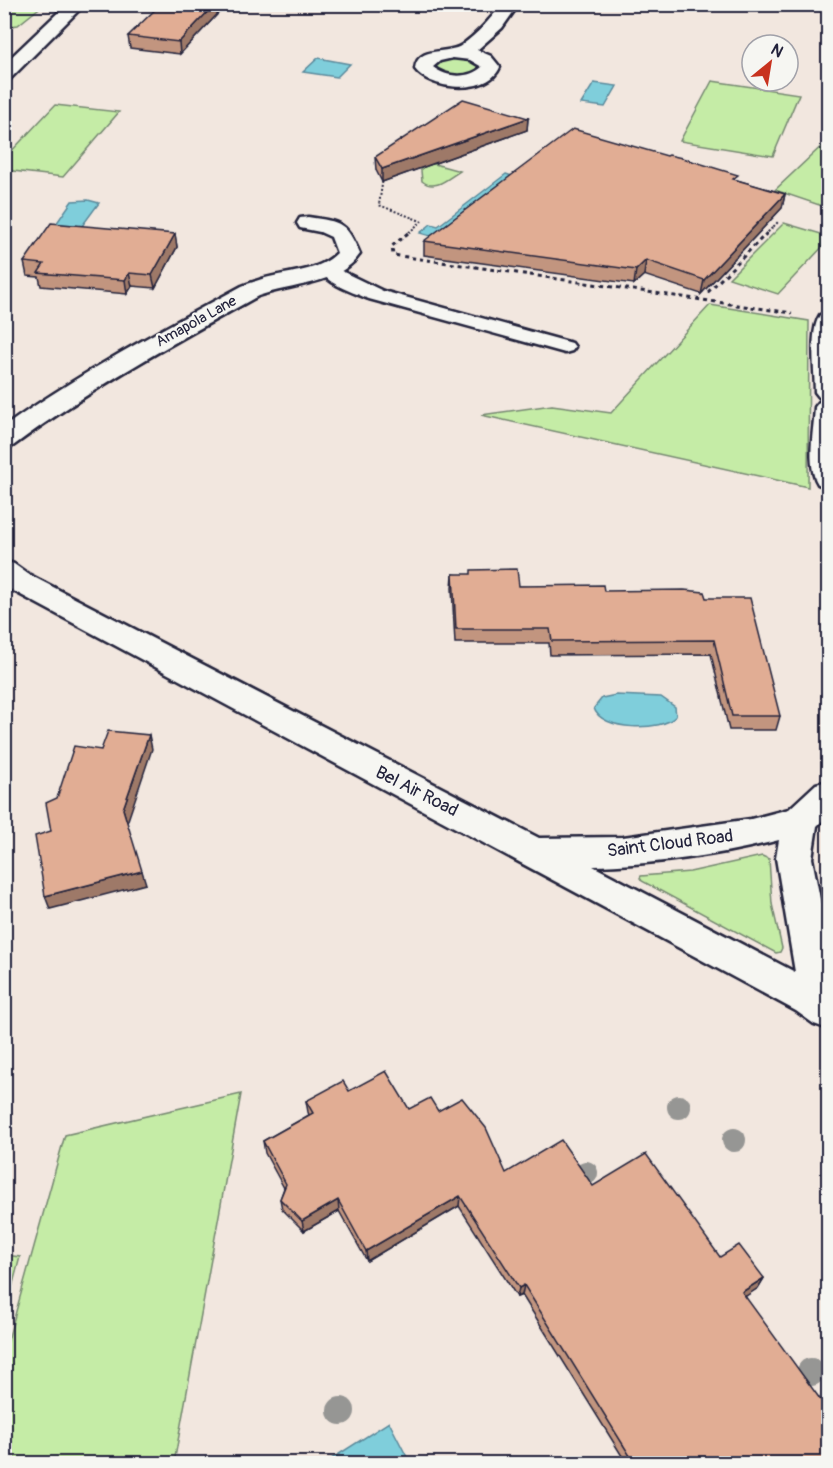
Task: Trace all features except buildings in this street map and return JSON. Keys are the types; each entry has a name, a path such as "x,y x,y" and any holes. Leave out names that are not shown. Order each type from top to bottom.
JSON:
{"street":[{"path":"8,68 77,4"},
{"path":"464,53 496,24 511,4"},
{"path":"308,223 326,226 340,233 346,243 349,255 329,271"},
{"name":"Amapola Lane","path":"4,440 45,409 95,377 250,291 271,283 307,278 329,271"},
{"path":"828,320 826,339 828,392"},
{"path":"828,407 826,458 828,478"},
{"name":"Bel Air Road","path":"9,578 537,853 819,1006"},
{"name":"Saint Cloud Road","path":"537,853 623,851 751,833 800,820 828,794"},
{"path":"800,820 794,858 815,968 819,1006"}],"lane":[{"path":"329,271 346,282 376,295 565,347"}],"path":[{"path":"384,173 379,205 422,221 392,246 393,255 718,301 828,320"},
{"path":"696,288 708,292 778,222"}],"green space":[{"path":"4,5 43,5 18,25 5,27"},
{"path":"468,59 477,63 478,69 457,76 446,74 437,68 441,60"},
{"path":"712,81 740,85 740,93 799,94 773,156 680,141"},
{"path":"55,105 119,112 63,177 5,170 5,158"},
{"path":"828,140 828,208 775,190"},
{"path":"420,160 460,171 437,185 427,184 422,181"},
{"path":"784,223 828,236 828,241 778,294 729,278"},
{"path":"710,305 809,321 808,487 481,415 552,405 611,413"},
{"path":"762,856 769,859 772,904 782,948 776,953 640,878 641,876 690,872"},
{"path":"241,1094 174,1463 5,1463 5,1351 65,1135"},
{"path":"4,1255 20,1257 5,1314"}],"water":[{"path":"318,58 350,64 337,77 303,72"},
{"path":"594,83 617,86 605,107 581,104"},
{"path":"506,174 524,180 444,240 420,233 431,224 438,226"},
{"path":"88,200 99,203 82,226 56,224 72,201"},
{"path":"616,695 661,697 675,707 676,716 659,725 632,727 619,725 599,716 594,708 602,698"},
{"path":"389,1422 410,1463 325,1463"}]}
